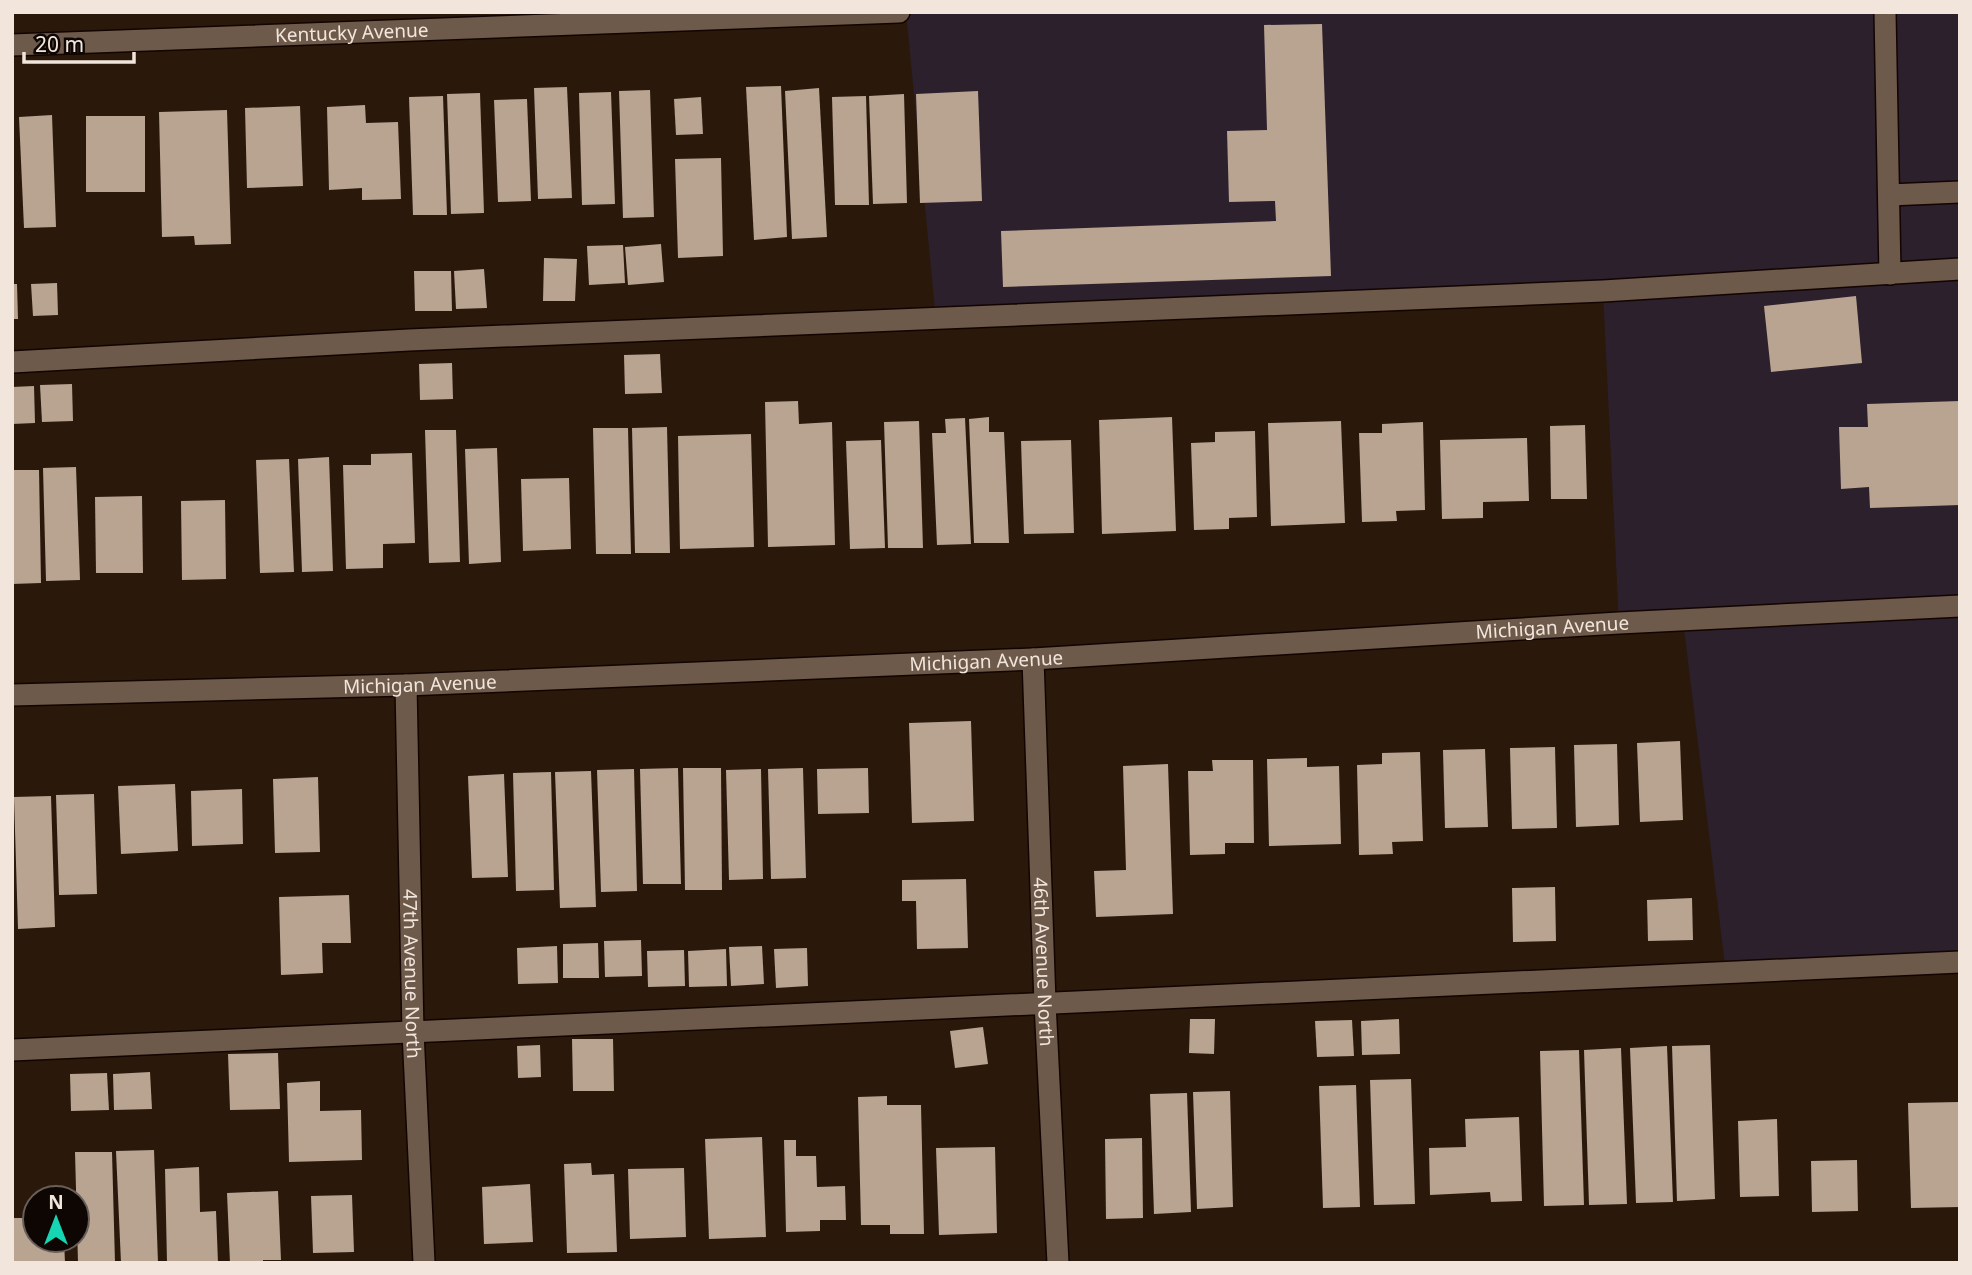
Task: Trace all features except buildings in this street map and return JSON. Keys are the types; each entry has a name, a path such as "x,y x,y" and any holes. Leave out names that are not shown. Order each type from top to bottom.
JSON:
{"street":[{"name":"Kentucky Avenue","path":"12,45 899,12"},
{"path":"1885,12 1890,274"},
{"path":"1889,195 1960,192"},
{"path":"12,362 409,340 1564,293 1960,269"},
{"name":"Michigan Avenue","path":"12,695 406,685 1033,659 1619,623 1960,606"},
{"name":"46th Avenue North","path":"1033,659 1045,1003 1058,1263"},
{"name":"47th Avenue North","path":"406,685 413,1032 424,1263"},
{"path":"12,1050 1960,962"}],"shaded area":[{"path":"906,12 1960,12 1960,962 1726,973 1683,620 1619,623 1603,291 936,319"}]}
